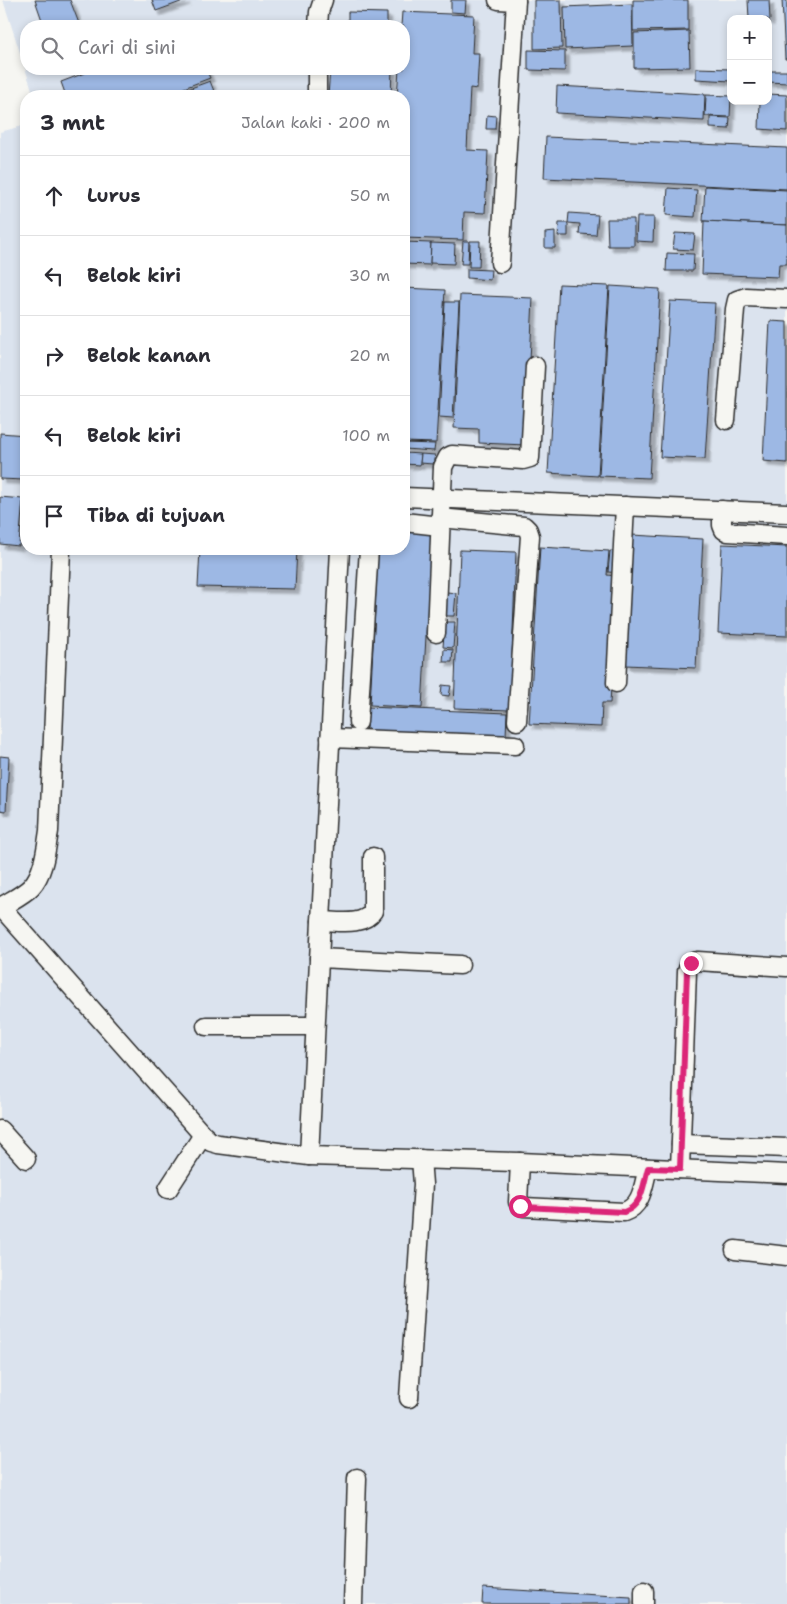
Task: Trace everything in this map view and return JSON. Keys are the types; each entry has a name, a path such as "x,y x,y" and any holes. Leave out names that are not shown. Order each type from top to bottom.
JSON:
{"street":[{"path":"318,20 323,0"},
{"path":"498,0 516,1 500,263"},
{"path":"317,90 318,75"},
{"path":"726,420 735,309 738,300 746,297 787,299"},
{"path":"436,633 443,467 448,457 452,455 523,460 530,458 535,366"},
{"path":"410,498 787,513"},
{"path":"616,683 625,506"},
{"path":"722,510 722,525 724,530 728,532 787,536"},
{"path":"410,522 524,526 528,530 530,536 517,722"},
{"path":"61,555 49,822 45,854 37,879 30,888 1,907 211,1142 309,1156 520,1162 787,1174"},
{"path":"309,1156 340,555"},
{"path":"358,722 369,555"},
{"path":"330,738 515,745"},
{"path":"320,921 362,921 369,916 373,911 373,857"},
{"path":"319,958 460,965"},
{"path":"680,1169 688,966 698,961 787,967"},
{"path":"206,1026 315,1026"},
{"path":"0,1130 26,1159"},
{"path":"168,1189 203,1135"},
{"path":"681,1144 787,1148"},
{"path":"409,1398 423,1184 421,1159"},
{"path":"520,1162 518,1202 520,1206 533,1208 624,1212 631,1210 639,1202 648,1168"},
{"path":"735,1250 787,1256"},
{"path":"352,1604 357,1478"}],"shaded area":[{"path":"3,0 787,0 787,1604 0,1604 0,132 20,127 20,555 410,555 410,90 32,90 27,75 410,75 410,20 20,20 20,53"}],"building":[{"path":"35,0 70,0 78,20 42,20"},
{"path":"152,0 186,0 156,11"},
{"path":"451,0 466,0 465,13 451,12"},
{"path":"534,0 561,0 562,48 534,49"},
{"path":"633,0 688,0 688,30 633,31"},
{"path":"748,0 769,0 770,15 749,15"},
{"path":"782,0 787,0 787,59 785,59"},
{"path":"632,4 633,46 565,49 564,7"},
{"path":"348,12 387,13 387,20 348,20"},
{"path":"402,12 474,15 472,53 479,53 477,89 470,88 467,150 488,151 485,213 464,212 463,240 410,238 410,90 397,90 399,75 410,75 410,20 401,20"},
{"path":"689,31 690,67 634,68 634,33"},
{"path":"528,50 565,51 565,71 528,70"},
{"path":"696,68 727,69 727,81 696,79"},
{"path":"772,71 787,71 787,83 772,82"},
{"path":"79,75 209,75 210,78 179,90 64,90 61,82"},
{"path":"330,75 392,75 391,90 328,90"},
{"path":"210,81 214,90 185,90"},
{"path":"557,86 705,94 704,121 556,113"},
{"path":"772,94 787,95 787,131 759,129 760,105 772,105"},
{"path":"706,95 727,96 727,105 731,105 730,117 705,116"},
{"path":"487,115 496,116 495,129 486,129"},
{"path":"710,117 730,118 729,129 710,128"},
{"path":"546,137 787,148 787,189 544,178"},
{"path":"705,186 787,190 787,225 703,221"},
{"path":"668,188 697,190 695,217 666,215"},
{"path":"569,213 598,215 596,235 579,234 580,224 568,223"},
{"path":"637,217 654,217 653,242 636,241"},
{"path":"607,219 634,219 634,246 608,246"},
{"path":"704,221 787,225 787,264 779,264 778,277 702,274"},
{"path":"559,223 568,223 568,236 558,236"},
{"path":"555,232 555,248 545,248 545,233"},
{"path":"675,233 695,234 693,250 673,249"},
{"path":"463,241 469,241 468,264 461,264"},
{"path":"470,241 480,241 479,267 469,267"},
{"path":"410,242 431,243 430,265 410,264"},
{"path":"431,243 455,244 454,264 430,263"},
{"path":"667,253 694,254 693,271 666,271"},
{"path":"467,269 491,270 490,280 467,278"},
{"path":"559,284 609,286 598,476 548,473"},
{"path":"610,286 660,289 649,478 599,476"},
{"path":"410,288 445,290 436,443 410,442"},
{"path":"460,295 533,298 526,445 479,443 479,429 454,428"},
{"path":"670,301 715,303 705,459 660,457"},
{"path":"445,302 459,302 453,418 439,417"},
{"path":"770,321 787,322 787,463 763,461"},
{"path":"0,433 20,435 20,480 0,479"},
{"path":"410,443 435,444 434,451 410,449"},
{"path":"410,453 421,454 420,465 410,464"},
{"path":"421,454 435,455 433,464 420,463"},
{"path":"0,497 20,499 19,546 0,544"},
{"path":"410,528 432,529 422,708 370,705 378,555 410,555"},
{"path":"632,535 703,539 696,668 625,665"},
{"path":"722,544 787,547 787,636 718,633"},
{"path":"540,547 609,551 607,575 618,576 610,703 602,703 601,727 529,724"},
{"path":"460,550 516,552 510,710 454,708"},
{"path":"610,551 622,552 621,573 608,572"},
{"path":"200,555 297,555 295,589 198,587"},
{"path":"447,592 456,593 454,616 445,616"},
{"path":"445,622 455,622 453,648 443,647"},
{"path":"444,649 453,650 452,662 443,662"},
{"path":"442,685 451,686 449,696 441,695"},
{"path":"368,707 507,713 506,736 367,730"},
{"path":"0,756 9,757 6,811 0,810"},
{"path":"483,1588 631,1597 631,1604 482,1604"}],"route":[{"path":"520,1206 624,1212 631,1210 639,1202 648,1168 680,1169 687,971 691,963"}]}
